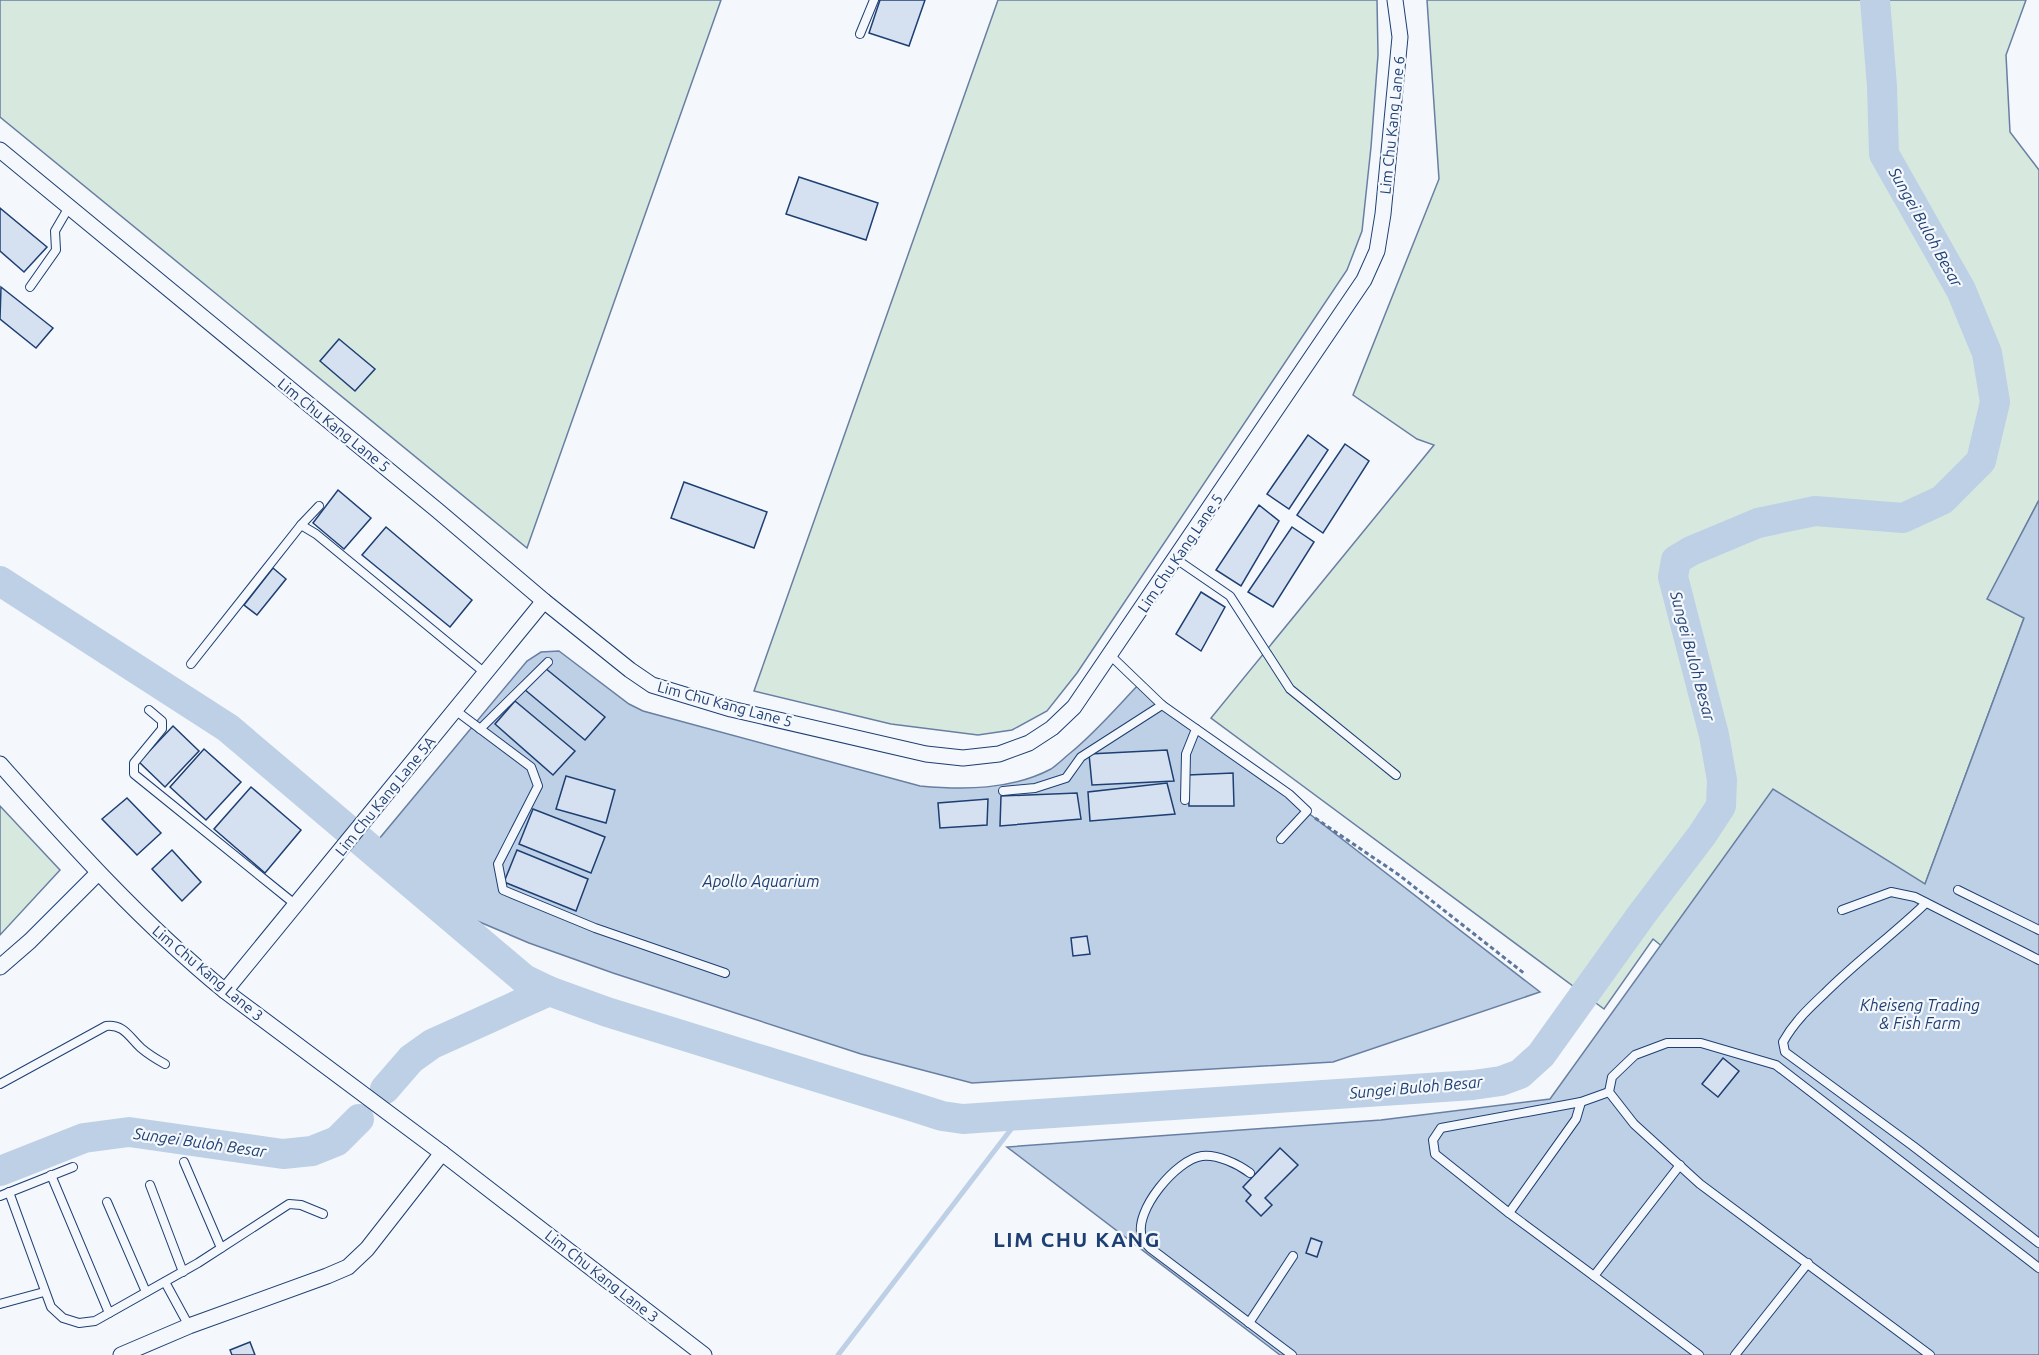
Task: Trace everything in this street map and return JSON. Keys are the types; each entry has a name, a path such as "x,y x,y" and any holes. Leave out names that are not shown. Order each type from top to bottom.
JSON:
{"street":[{"name":"Lim Chu Kang Lane 6","path":"1377,251 1383,214 1401,37 1395,0"},
{"name":"Lim Chu Kang Lane 5","path":"0,150 438,510 544,601 630,670 652,684 730,709 926,754 963,758 999,754 1029,743 1053,728 1074,707 1111,656 1364,280 1377,251"},
{"name":"Lim Chu Kang Lane 5A","path":"225,991 544,601"},
{"name":"Lim Chu Kang Lane 3","path":"0,764 98,873 159,934 225,991 442,1153 704,1355"},
{"path":"0,967 98,873"},
{"path":"121,1355 189,1326 348,1267 367,1250 442,1153"}],"lane":[{"path":"860,34 874,0"},
{"path":"30,287 56,250 55,231 69,207"},
{"path":"191,664 318,506"},
{"path":"301,525 316,534 485,673"},
{"path":"1176,559 1230,596 1290,689 1396,775"},
{"path":"1111,656 1162,705 1289,794 1306,812 1281,839"},
{"path":"480,729 548,662"},
{"path":"1004,791 1035,789 1066,778 1081,757 1162,705"},
{"path":"149,710 162,721 162,729 134,764 134,774 296,905"},
{"path":"455,710 531,767 538,786 498,864 503,890 595,928 725,973"},
{"path":"1185,800 1185,754 1196,729"},
{"path":"1958,890 2039,930"},
{"path":"1842,910 1891,891 1915,897 2039,960"},
{"path":"1926,903 1909,920 1852,966 1793,1024 1782,1042 1785,1052 2039,1243"},
{"path":"0,1084 106,1026 113,1025 121,1028 145,1051 165,1064"},
{"path":"1930,1355 1700,1184 1634,1124 1609,1092 1612,1077 1635,1054 1667,1043 1701,1043 1776,1065 2039,1269"},
{"path":"1609,1092 1581,1102 1441,1128 1433,1140 1435,1154 1509,1213 1699,1355"},
{"path":"1509,1213 1576,1119 1581,1102"},
{"path":"1250,1173 1242,1167 1212,1157 1203,1155 1192,1158 1178,1167 1153,1197 1141,1225 1142,1237 1150,1248 1292,1355"},
{"path":"184,1162 221,1248"},
{"path":"1594,1276 1680,1165"},
{"path":"0,1196 73,1167"},
{"path":"51,1175 109,1312"},
{"path":"150,1185 183,1272"},
{"path":"9,1192 51,1307 63,1318 79,1323 95,1321 183,1272 290,1204 301,1205 323,1214"},
{"path":"107,1202 146,1292"},
{"path":"1250,1323 1293,1256"},
{"path":"1736,1355 1808,1263"},
{"path":"165,1282 189,1326"},
{"path":"0,1304 44,1292"}],"path":[{"path":"1306,812 1399,875 1525,974"}],"shaded area":[{"path":"0,0 721,0 527,548 0,117"},
{"path":"998,0 1377,0 1378,55 1362,231 1347,270 1077,673 1047,711 1012,730 978,735 891,724 754,691"},
{"path":"1427,0 2026,0 2006,55 2010,132 2039,170 2039,500 1988,599 2024,618 1925,884 1761,1026 1653,939 1604,1009 1211,718 1434,445 1417,439 1353,395 1439,179"},
{"path":"0,806 60,870 0,935"}],"water":[{"name":"Kheiseng Trading & Fish Farm","path":"2039,500 2039,1355 1280,1355 1007,1147 1381,1120 1550,1099 1773,789 1925,884 2024,618 1987,599"},
{"name":"Apollo Aquarium","path":"559,651 629,704 643,711 920,786 937,787 970,788 1004,785 1051,769 1106,720 1140,683 1540,992 1333,1062 972,1083 861,1054 613,973 529,943 463,915 379,839 527,661 541,652"}],"building":[{"path":"880,0 925,0 909,46 869,33"},
{"path":"799,177 878,203 866,240 786,214"},
{"path":"0,208 47,247 24,272 0,251"},
{"path":"1,287 53,328 36,348 0,319"},
{"path":"339,339 375,369 355,391 320,361"},
{"path":"1308,435 1328,450 1289,509 1267,494"},
{"path":"1345,444 1369,461 1323,533 1297,515"},
{"path":"684,482 767,512 754,548 671,518"},
{"path":"338,490 371,518 344,549 313,523"},
{"path":"1259,505 1279,521 1241,586 1216,570"},
{"path":"386,527 472,600 450,627 362,555"},
{"path":"1292,527 1314,542 1273,607 1248,592"},
{"path":"273,568 286,579 257,615 244,605"},
{"path":"1201,592 1225,607 1201,651 1176,634"},
{"path":"545,668 605,717 585,740 524,689"},
{"path":"515,701 575,751 553,775 495,724"},
{"path":"173,726 199,751 165,787 139,762"},
{"path":"204,749 241,782 206,820 170,787"},
{"path":"1167,750 1174,781 1092,785 1089,754"},
{"path":"1233,773 1234,806 1189,806 1188,775"},
{"path":"566,776 615,790 606,823 556,809"},
{"path":"1167,783 1175,814 1090,821 1088,792"},
{"path":"251,787 301,830 265,873 214,829"},
{"path":"1077,793 1081,819 1000,826 1001,796"},
{"path":"127,798 161,833 137,855 102,819"},
{"path":"988,799 987,825 940,828 938,803"},
{"path":"533,809 605,837 591,873 519,844"},
{"path":"172,850 201,882 182,901 152,869"},
{"path":"517,850 588,879 576,911 504,882"},
{"path":"1087,936 1090,954 1073,956 1071,938"},
{"path":"1723,1058 1739,1071 1718,1097 1702,1084"},
{"path":"1280,1148 1298,1165 1265,1198 1272,1205 1261,1216 1246,1201 1251,1195 1243,1187"},
{"path":"1311,1238 1322,1242 1317,1257 1306,1253"},
{"path":"250,1342 255,1355 232,1355 230,1350"}],"waterway":[{"name":"Sungei Buloh Besar","path":"0,581 228,728 524,979 549,991 607,1012 942,1116 963,1119 1473,1085 1501,1081 1520,1074 1541,1055 1721,806 1722,780 1714,735 1673,577 1676,560 1691,551 1758,523 1815,511 1903,518 1942,500 1981,461 1995,402 1987,353 1961,290 1884,154 1882,86 1875,0"},
{"name":"Sungei Buloh Besar","path":"385,1089 411,1059 432,1044 549,991"},
{"path":"838,1355 1022,1115"},
{"name":"Sungei Buloh Besar","path":"0,1171 84,1138 129,1132 283,1154 312,1151 337,1141 359,1119"}],"district":[{"name":"LIM CHU KANG","path":"1077,1239"}]}
